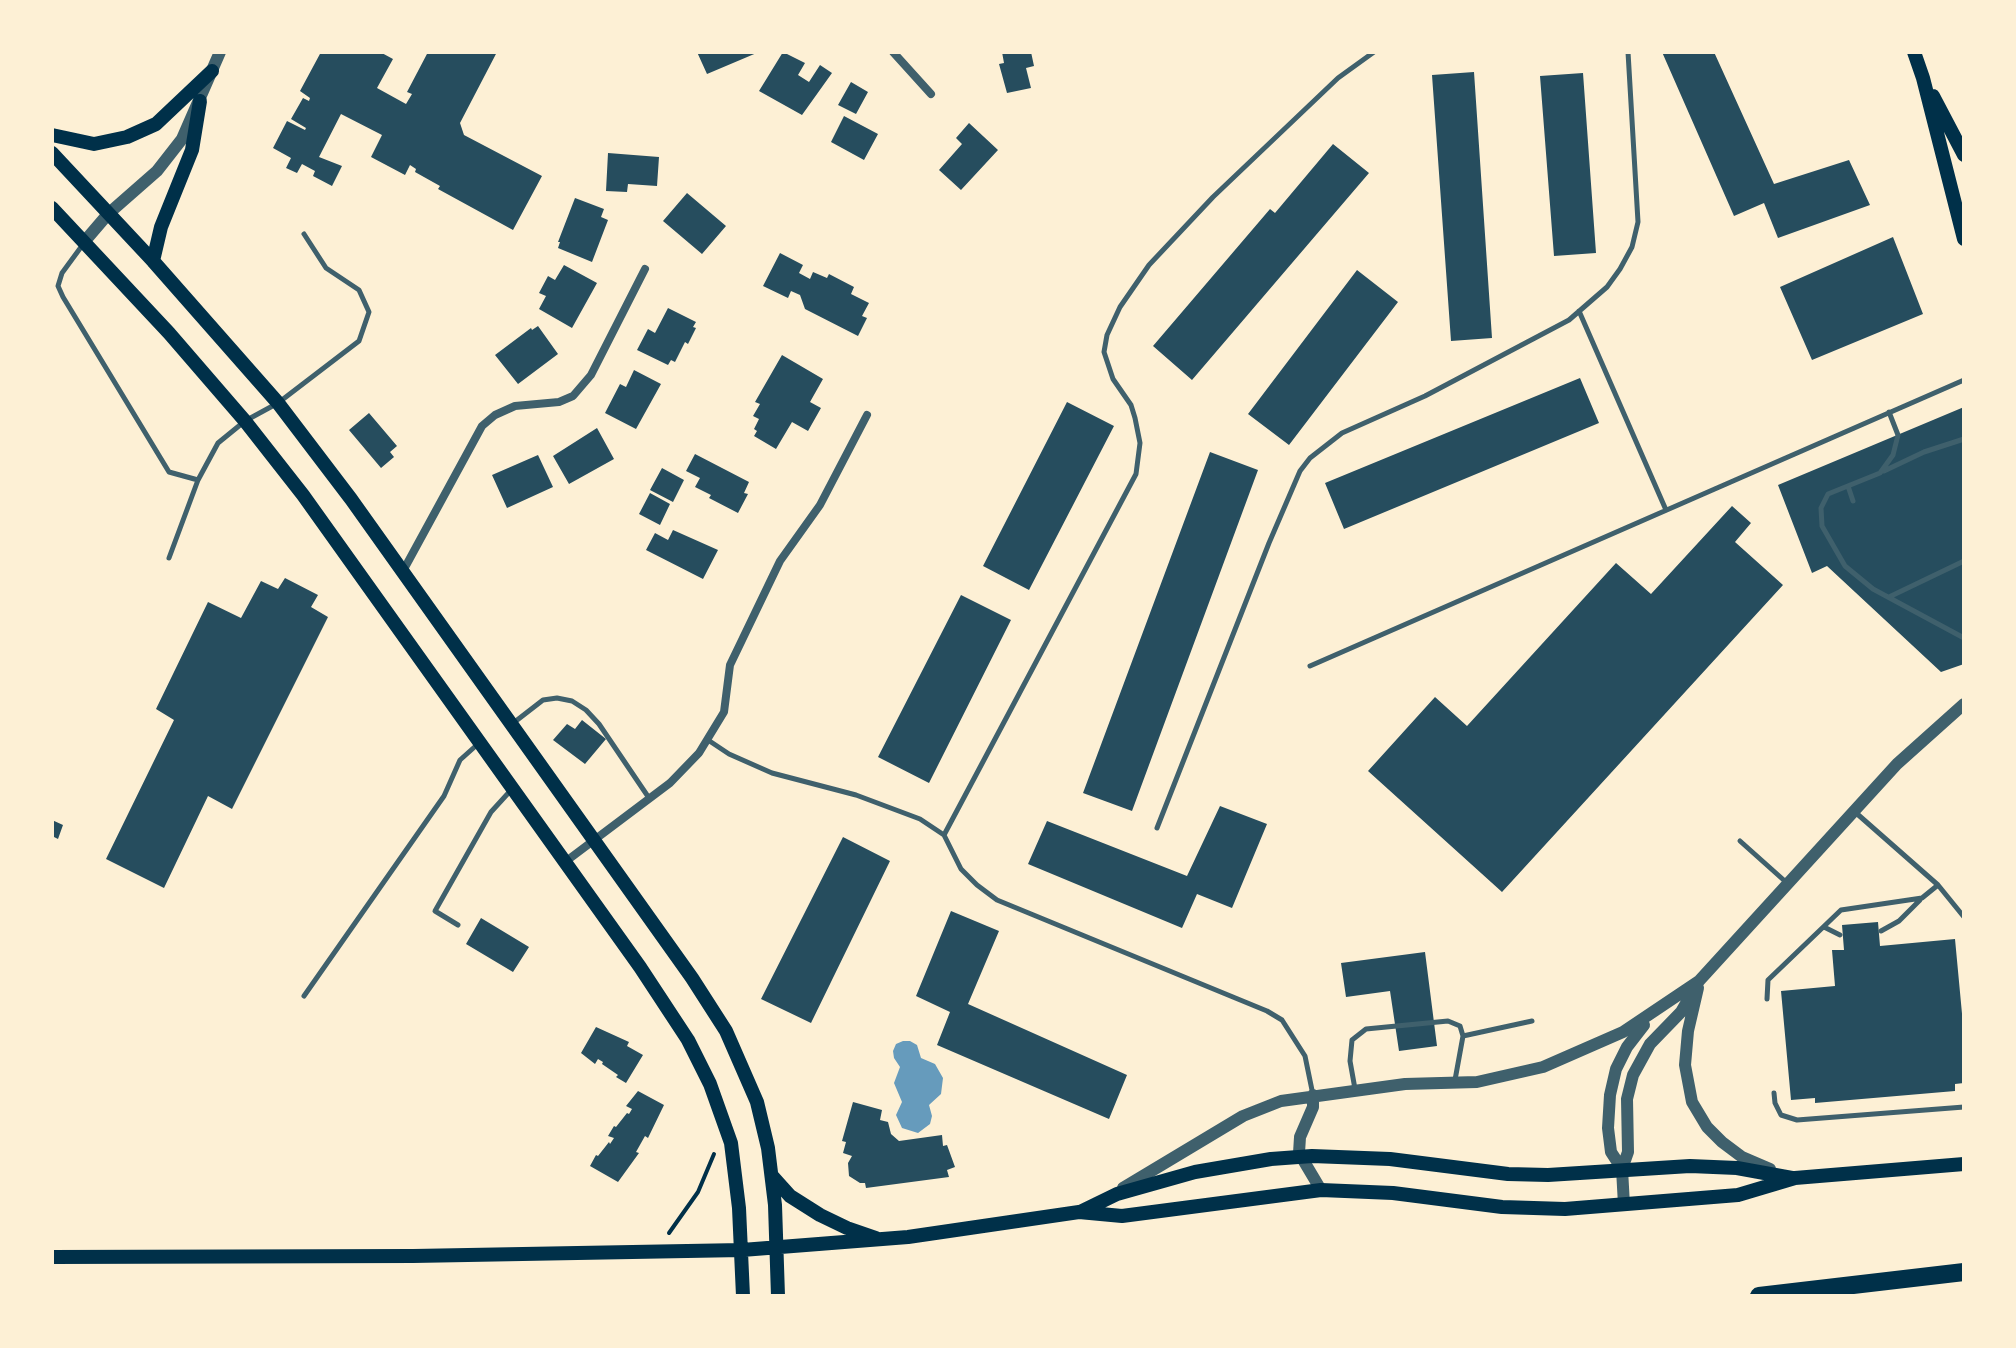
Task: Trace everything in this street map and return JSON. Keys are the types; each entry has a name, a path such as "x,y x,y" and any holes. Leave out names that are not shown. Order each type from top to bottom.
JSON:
{"highway":[{"path":"1910,1279 1964,1266"},
{"path":"1759,1296 1964,1272"}],"main road":[{"path":"1914,52 1960,213 1964,239"},
{"path":"52,135 94,144 127,137 156,124 212,71"},
{"path":"1923,78 1964,155"},
{"path":"153,261 161,227 192,150 200,101"},
{"path":"52,153 153,261 278,403 351,499 512,724 692,978 726,1031 757,1102 768,1148 778,1296"},
{"path":"52,208 169,333 245,421 303,495 688,1040 710,1084 731,1143 742,1250 743,1296"},
{"path":"1079,1212 1117,1194 1195,1172 1301,1157 1390,1159 1508,1174 1548,1175 1690,1166 1737,1168 1795,1178"},
{"path":"52,1257 413,1256 742,1250 880,1240 1079,1212 1122,1216 1321,1190 1393,1193 1468,1204 1533,1209 1738,1195 1795,1178 1964,1164"},
{"path":"772,1176 790,1196 820,1215 880,1240"}],"street":[{"path":"84,242 108,214 157,171 182,139 220,52"},
{"path":"893,52 931,94"},
{"path":"402,572 482,426 495,415 515,406 559,402 573,396 591,375 645,269"},
{"path":"565,862 686,768 708,740 724,712 730,665 780,561 820,505 867,415"},
{"path":"1079,1212 1243,1116 1281,1101 1405,1084 1454,1083 1509,1076 1543,1067 1623,1032 1651,1016 1699,981 1897,764 1964,704"},
{"path":"1624,1205 1622,1169 1628,1152 1627,1099 1633,1075 1650,1044 1681,1012 1699,981"},
{"path":"1699,981 1688,1031 1685,1065 1689,1092 1698,1114 1715,1135 1742,1157 1795,1178"},
{"path":"1622,1169 1611,1152 1608,1128 1610,1095 1616,1069 1627,1047 1651,1016"},
{"path":"1313,1095 1313,1107 1300,1137 1301,1157 1321,1190"}],"lane":[{"path":"944,835 1136,474 1140,443 1135,418 1131,405 1113,379 1104,352 1107,335 1120,307 1149,265 1203,208 1338,78 1374,52"},
{"path":"1157,828 1269,543 1304,465 1342,433 1425,396 1569,320 1607,287 1620,269 1632,247 1638,222 1628,52"},
{"path":"169,558 198,480 218,443 245,421 278,403 359,341 369,312 359,290 326,268 304,234"},
{"path":"84,242 62,273 58,286 63,297 169,472 198,480"},
{"path":"1579,311 1666,510"},
{"path":"1310,666 1964,380"},
{"path":"1880,473 1893,455 1898,435 1889,412"},
{"path":"1964,439 1924,452 1828,494 1821,508 1822,526 1845,566 1873,589 1964,638"},
{"path":"1848,486 1853,501"},
{"path":"1888,598 1964,561"},
{"path":"512,724 543,700 557,698 572,701 599,724 649,799"},
{"path":"708,740 729,754 772,773 889,805 920,819 944,835 961,869 997,900 1267,1011 1282,1020 1305,1056 1313,1095"},
{"path":"304,996 444,796 460,760 480,742"},
{"path":"458,925 435,911 491,812 513,789"},
{"path":"1854,812 1938,885 1964,917"},
{"path":"1740,841 1788,884"},
{"path":"1881,931 1899,921 1938,885"},
{"path":"1767,999 1768,980 1841,910 1922,898"},
{"path":"1824,927 1840,935"},
{"path":"1355,1090 1350,1061 1352,1040 1366,1029 1448,1021 1460,1026 1463,1036 1454,1083"},
{"path":"1463,1036 1532,1021"},
{"path":"1774,1093 1781,1115 1797,1120 1964,1107"}],"path":[{"path":"656,1251 708,1174 721,1117"}],"water":[{"path":"903,1041 917,1045 921,1058 935,1064 943,1078 941,1094 929,1105 932,1116 930,1124 918,1133 902,1128 896,1115 902,1102 894,1083 900,1067 893,1051 896,1044"}],"building":[{"path":"321,52 380,52 393,59 377,88 406,104 412,94 407,92 428,52 497,52 460,123 464,135 542,176 513,230 438,189 440,186 415,172 416,169 410,165 405,175 371,157 382,135 341,114 319,157 342,166 332,186 313,176 315,171 302,164 297,173 286,168 291,158 273,148 287,121 306,128 291,119 303,98 309,101 310,98 300,91"},
{"path":"697,52 759,52 707,74"},
{"path":"783,52 805,63 798,75 809,82 820,65 832,73 802,115 759,91"},
{"path":"1002,52 1031,52 1034,66 1026,68 1031,88 1007,93 999,64 1004,63"},
{"path":"1662,52 1714,52 1774,184 1849,160 1870,205 1778,238 1764,203 1734,216"},
{"path":"1474,72 1492,338 1451,341 1432,75"},
{"path":"1583,73 1596,253 1554,256 1540,76"},
{"path":"851,82 868,92 856,114 838,105"},
{"path":"844,116 878,134 864,160 831,142"},
{"path":"969,123 998,150 961,190 939,170 962,144 956,138"},
{"path":"1333,144 1369,173 1192,380 1153,346 1270,209 1275,213"},
{"path":"608,153 659,157 657,186 628,184 627,192 606,191"},
{"path":"687,193 726,226 702,254 663,221"},
{"path":"575,198 604,209 601,217 608,220 592,262 558,248"},
{"path":"1893,237 1923,314 1812,360 1780,287"},
{"path":"780,253 803,265 799,273 810,279 813,272 827,278 829,274 854,287 851,294 869,303 862,316 867,318 858,336 805,309 800,295 791,291 788,298 763,286"},
{"path":"564,265 597,283 572,328 539,309 546,296 539,293 548,276 555,280"},
{"path":"1357,270 1398,302 1289,445 1248,414"},
{"path":"668,308 696,322 693,327 696,328 675,362 671,360 668,365 637,350 648,329 655,333"},
{"path":"538,326 558,354 518,384 495,355"},
{"path":"782,355 823,379 810,402 821,408 808,431 792,422 776,449 754,436 759,419 753,416 760,404 755,402"},
{"path":"634,370 661,384 636,429 605,413 620,384 626,387"},
{"path":"1580,378 1599,423 1344,529 1325,483"},
{"path":"1067,402 1114,426 1029,590 983,566"},
{"path":"1964,407 1964,664 1941,672 1827,566 1812,573 1778,485"},
{"path":"369,413 397,446 390,452 394,457 381,468 349,430"},
{"path":"597,428 614,459 569,484 553,456"},
{"path":"1210,452 1258,470 1132,811 1083,793"},
{"path":"695,454 749,482 744,493 748,494 738,513 695,487 700,478 686,471"},
{"path":"538,455 553,487 507,508 492,475"},
{"path":"662,468 684,480 673,502 650,490"},
{"path":"650,493 670,504 660,525 639,514"},
{"path":"1732,506 1751,523 1735,542 1783,585 1502,892 1368,771 1435,697 1467,726 1616,563 1651,594"},
{"path":"673,530 718,550 703,579 646,550 655,533 668,540"},
{"path":"285,578 318,595 311,607 328,617 232,809 208,796 164,888 106,859 174,720 156,709 208,602 241,618 261,581 278,589"},
{"path":"961,595 1011,620 929,783 878,757"},
{"path":"582,720 606,739 585,764 553,740 567,724 575,729"},
{"path":"1220,806 1267,824 1232,908 1197,894 1182,928 1028,864 1047,821 1187,876"},
{"path":"52,820 63,825 58,839 52,836"},
{"path":"843,837 890,861 811,1023 761,999"},
{"path":"951,911 999,931 968,1004 1127,1075 1109,1119 937,1045 950,1012 916,996"},
{"path":"481,918 529,947 513,972 466,944"},
{"path":"1878,922 1880,946 1955,939 1964,1035 1964,1083 1955,1084 1955,1091 1815,1103 1815,1098 1791,1100 1781,991 1835,986 1832,950 1844,950 1842,925"},
{"path":"1425,952 1437,1046 1399,1051 1390,991 1346,997 1341,963"},
{"path":"596,1027 629,1042 627,1046 643,1055 626,1083 603,1062 598,1059 595,1064 581,1053"},
{"path":"638,1091 664,1105 648,1138 645,1136 636,1152 639,1153 618,1182 590,1166 596,1155 614,1138 608,1136 614,1126 629,1114 632,1109 626,1106"},
{"path":"853,1102 882,1110 880,1120 888,1122 891,1134 899,1141 942,1135 943,1146 947,1145 955,1167 947,1170 949,1177 866,1188 865,1183 849,1176 848,1163 852,1156 843,1153 846,1142 842,1141"}]}
